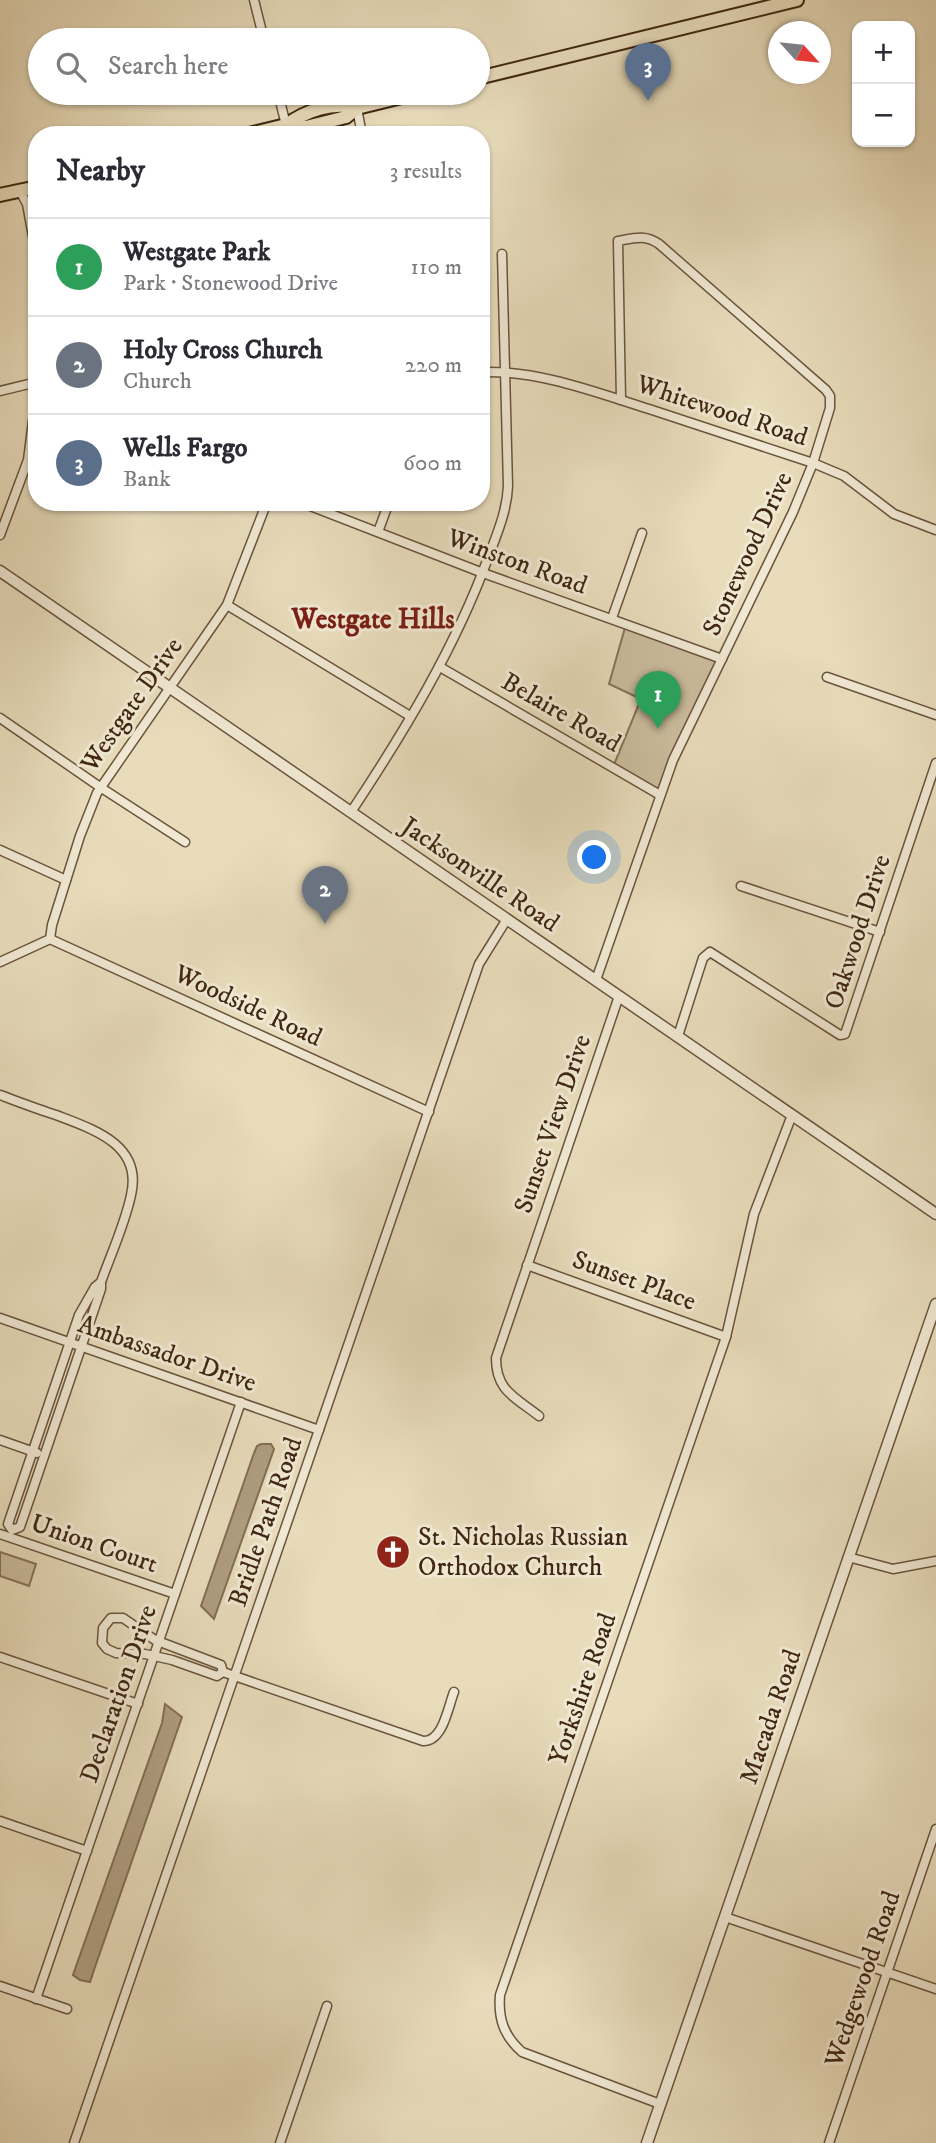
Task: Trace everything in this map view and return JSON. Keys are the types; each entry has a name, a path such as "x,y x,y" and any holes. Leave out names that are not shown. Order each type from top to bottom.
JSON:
{"main road":[{"path":"490,75 797,0"},
{"path":"310,126 346,117 357,108 369,105"},
{"path":"282,126 296,126"},
{"path":"0,195 28,189"}],"street":[{"path":"254,0 261,28"},
{"path":"281,105 286,125"},
{"path":"357,108 360,126"},
{"path":"20,191 28,209"},
{"name":"Stonewood Drive","path":"596,980 673,760 793,512 813,463 830,408 830,396 825,390 659,244 646,237 618,241 621,400"},
{"path":"351,812 440,667 483,573 504,516 508,495 502,254"},
{"name":"Whitewood Road","path":"490,372 532,375 621,400 813,463 844,475 894,514 936,530"},
{"path":"0,391 28,384"},
{"path":"0,536 28,460"},
{"name":"Westgate Drive","path":"50,939 66,880 100,787 227,605 264,511"},
{"name":"Winston Road","path":"323,511 483,573 722,659"},
{"path":"378,533 386,511"},
{"path":"612,618 642,533"},
{"name":"Jacksonville Road","path":"0,571 936,1214"},
{"path":"227,605 410,716"},
{"name":"Belaire Road","path":"440,667 660,795"},
{"path":"827,677 936,715"},
{"path":"0,718 185,842"},
{"name":"Oakwood Drive","path":"678,1037 703,958 710,952 840,1035 845,1034 936,763"},
{"path":"0,850 66,880"},
{"path":"741,886 880,932"},
{"name":"Bridle Path Road","path":"74,2143 480,964 507,919"},
{"path":"0,962 50,939"},
{"name":"Woodside Road","path":"50,939 429,1112"},
{"name":"Sunset View Drive","path":"539,1416 500,1384 495,1358 619,996"},
{"path":"0,1095 99,1131 115,1142 131,1171 132,1193 20,1527 11,1534 8,1524 70,1343 85,1303 101,1282"},
{"name":"Yorkshire Road","path":"660,2104 522,2052 503,2028 500,1995 726,1337 754,1214 792,1115"},
{"name":"Sunset Place","path":"527,1265 726,1337"},
{"name":"Macada Road","path":"647,2143 936,1304"},
{"name":"Ambassador Drive","path":"0,1318 319,1430"},
{"name":"Declaration Drive","path":"36,1999 241,1402"},
{"path":"0,1440 44,1456"},
{"name":"Union Court","path":"0,1534 11,1534 176,1594"},
{"path":"848,1557 893,1569 936,1561"},
{"path":"223,1672 218,1676 154,1656 109,1651 101,1640 103,1628 111,1618 123,1618 159,1642 220,1665 223,1672 427,1742 438,1735 454,1692"},
{"path":"0,1657 138,1704"},
{"path":"0,1821 87,1851"},
{"name":"Wedgewood Road","path":"829,2143 936,1829"},
{"path":"725,1917 936,1989"},
{"path":"0,1986 67,2009"},
{"path":"280,2143 327,2006"}],"shaded area":[{"path":"626,624 722,659 660,795 613,767 641,699 609,684"},
{"path":"261,1444 271,1444 274,1449 214,1619 201,1606 254,1453"},
{"path":"0,1552 36,1564 29,1586 0,1576"},
{"path":"165,1704 182,1717 90,1982 80,1980 73,1975 162,1723"}],"place":[{"name":"Wells Fargo","path":"648,101"},
{"name":"Westgate Park","path":"658,729"},
{"name":"Holy Cross Church","path":"325,924"},
{"name":"St. Nicholas Russian Orthodox Church","path":"393,1552"}],"district":[{"name":"Westgate Hills","path":"373,619"}]}
